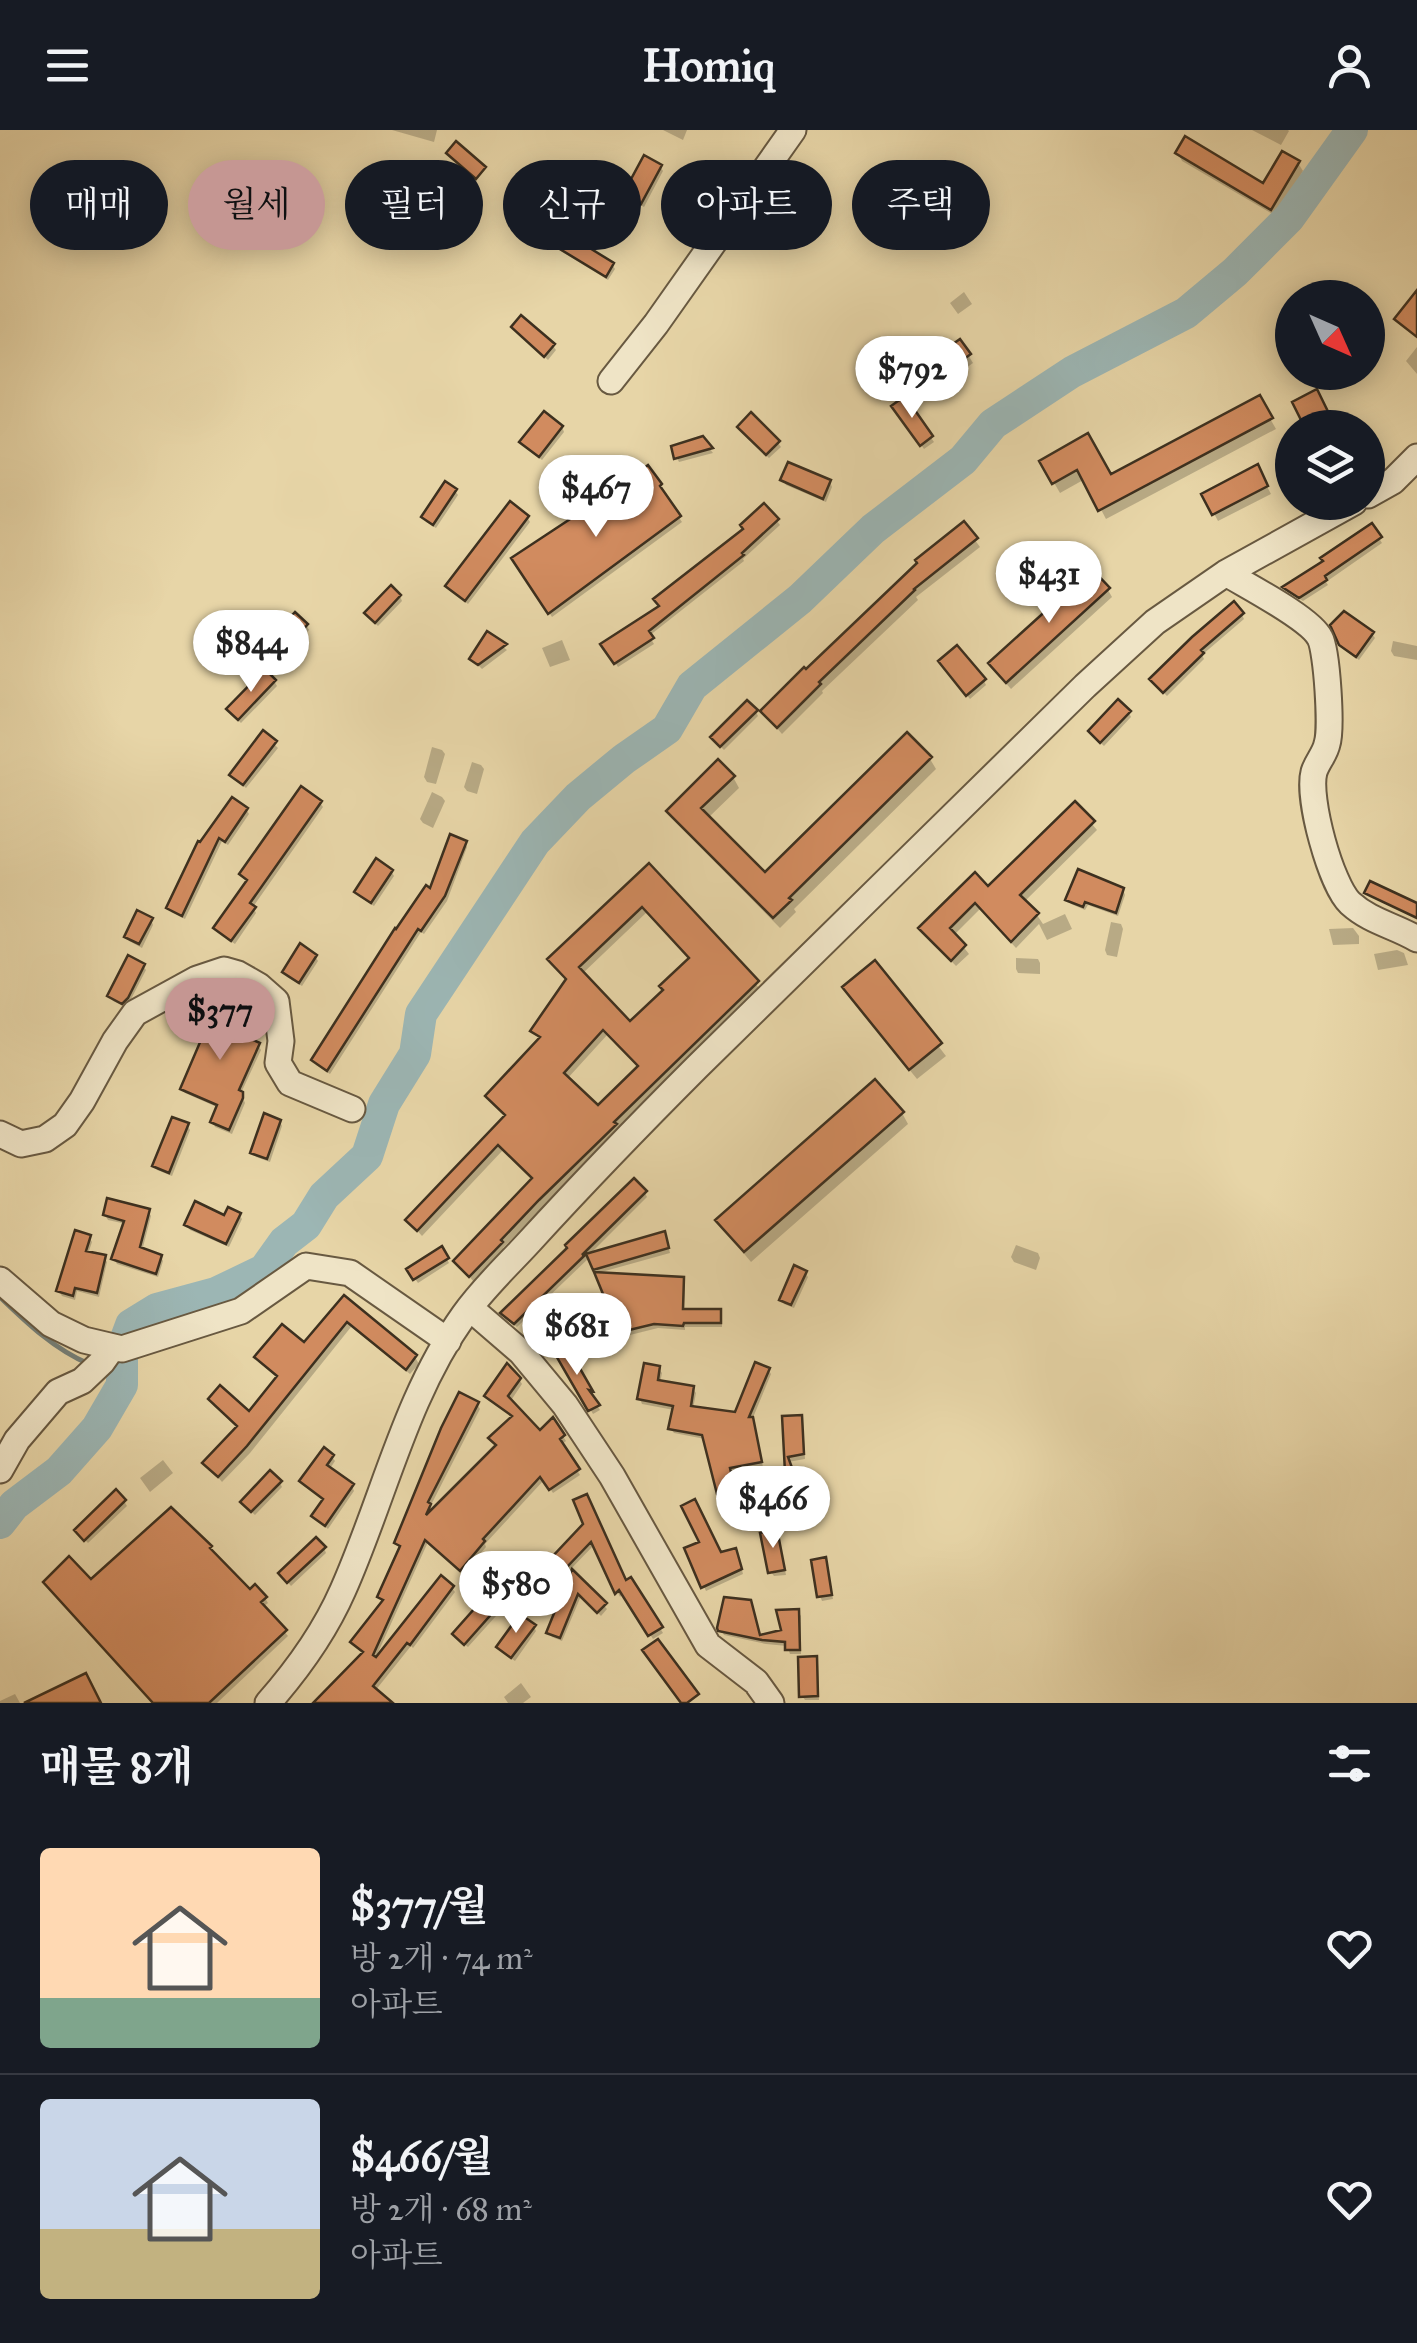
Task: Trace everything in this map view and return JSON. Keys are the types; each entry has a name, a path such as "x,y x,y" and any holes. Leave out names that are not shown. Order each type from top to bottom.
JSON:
{"street":[{"path":"611,381 793,130"},
{"path":"1385,485 1417,457"},
{"path":"268,1703 318,1638 342,1593 427,1377 459,1323 566,1200 1085,686 1156,622 1226,572 1321,520"},
{"path":"1226,572 1310,627 1321,640 1331,715 1328,744 1313,774 1316,814 1330,865 1346,900 1374,921 1417,938"},
{"path":"0,1134 21,1144 46,1139 65,1125 82,1101 114,1041 135,1013 197,979 224,970 259,986 276,1001 281,1041 278,1063 290,1083 352,1109"},
{"path":"0,1280 52,1324 84,1340 122,1349 241,1311 306,1266 350,1272 522,1352 612,1476 708,1645 756,1682 771,1703"},
{"path":"0,1470 17,1440 58,1392 82,1380 112,1348"}],"building":[{"path":"1185,136 1263,183 1282,151 1300,161 1271,210 1175,153"},
{"path":"456,141 478,160 454,160 446,153"},
{"path":"644,155 661,167 641,204"},
{"path":"561,250 593,250 614,263 606,277"},
{"path":"1417,290 1417,337 1394,319"},
{"path":"521,315 555,344 544,357 511,327"},
{"path":"960,339 971,354 909,398 898,383"},
{"path":"1317,390 1327,410 1296,410 1292,402"},
{"path":"1260,395 1273,418 1098,511 1077,470 1052,484 1039,461 1088,433 1111,474"},
{"path":"905,396 933,436 920,446 891,406"},
{"path":"544,411 563,426 539,457 519,442"},
{"path":"751,412 780,441 766,455 737,427"},
{"path":"703,436 713,448 674,459 671,446"},
{"path":"788,462 831,480 823,499 780,480"},
{"path":"1258,464 1268,486 1212,515 1201,494"},
{"path":"648,465 681,516 548,614 511,558 597,504"},
{"path":"445,481 457,489 433,525 421,517"},
{"path":"510,501 529,516 465,601 445,586"},
{"path":"764,503 779,519 744,555 649,631 654,638 614,664 600,644 659,606 653,599 743,529 740,525"},
{"path":"964,521 978,538 914,589 777,728 760,711 917,563 915,560"},
{"path":"1372,523 1382,537 1325,576 1327,580 1299,598 1282,587 1323,561 1320,558"},
{"path":"1092,569 1110,588 1006,683 988,663"},
{"path":"391,585 401,595 375,623 364,613"},
{"path":"1234,601 1244,613 1201,650 1204,653 1163,693 1149,679"},
{"path":"1344,611 1374,632 1356,657 1339,645 1330,625"},
{"path":"295,612 308,624 275,660 262,648"},
{"path":"487,631 507,644 478,665 469,659"},
{"path":"957,645 986,679 966,696 938,661"},
{"path":"265,669 276,680 238,720 226,709"},
{"path":"1118,699 1131,711 1100,743 1088,731"},
{"path":"747,700 758,710 720,747 710,737"},
{"path":"263,730 277,741 243,785 229,775"},
{"path":"907,732 932,757 773,918 666,811 718,759 735,776 701,808 765,872"},
{"path":"301,786 322,801 250,903 256,907 231,941 213,928 247,880 239,874"},
{"path":"232,797 248,808 225,842 219,838 182,916 166,908 198,841"},
{"path":"1075,801 1095,821 1020,895 1039,913 1011,942 975,903 950,928 966,945 951,961 918,928 975,872 988,886"},
{"path":"450,834 467,841 445,896 421,931 418,929 327,1071 311,1060 395,928 426,885 430,888"},
{"path":"376,858 393,870 371,903 354,892"},
{"path":"649,863 759,981 614,1122 617,1124 539,1200 469,1277 453,1261 532,1178 498,1145 417,1231 405,1220 505,1115 485,1096 540,1037 530,1031 566,979 547,959","holes":["642,907 689,958 630,1021 579,967","603,1030 638,1066 598,1105 564,1073"]},
{"path":"1078,869 1124,888 1116,913 1085,902 1083,907 1065,900"},
{"path":"1370,881 1417,903 1417,918 1364,893"},
{"path":"137,910 153,918 139,944 124,937"},
{"path":"300,943 317,955 299,983 282,972"},
{"path":"128,955 145,964 122,1004 107,996"},
{"path":"875,960 942,1043 909,1070 842,987"},
{"path":"218,990 236,997 224,1027 260,1043 239,1090 243,1098 229,1130 210,1122 217,1105 180,1089"},
{"path":"875,1079 904,1112 744,1252 715,1220"},
{"path":"264,1113 281,1120 267,1159 250,1153"},
{"path":"172,1117 189,1123 169,1173 152,1166"},
{"path":"634,1178 647,1191 582,1255 665,1231 669,1248 593,1270 586,1254 514,1324 500,1313 567,1248 565,1245"},
{"path":"107,1198 150,1209 140,1247 162,1255 156,1274 111,1259 124,1221 103,1215"},
{"path":"195,1201 224,1215 228,1207 241,1213 226,1244 184,1225"},
{"path":"75,1230 91,1235 86,1251 106,1255 97,1293 75,1288 73,1296 56,1291"},
{"path":"442,1246 449,1258 413,1280 406,1269"},
{"path":"794,1265 807,1271 791,1305 779,1300"},
{"path":"594,1272 684,1277 683,1309 721,1309 721,1323 654,1324 625,1331 619,1307 582,1318 577,1301 603,1294"},
{"path":"344,1295 417,1355 406,1370 347,1322 218,1477 202,1463 237,1426 208,1399 220,1385 249,1411 277,1376 254,1357 282,1324 304,1342"},
{"path":"567,1346 600,1405 588,1411 555,1354"},
{"path":"755,1362 770,1368 749,1417 753,1417 762,1462 730,1468 735,1490 717,1494 702,1435 668,1429 673,1406 637,1399 644,1363 660,1366 658,1380 694,1386 691,1406 735,1412"},
{"path":"507,1363 521,1378 508,1396 540,1430 553,1417 565,1435 560,1439 580,1469 549,1490 540,1477 483,1539 460,1571 425,1540 373,1655 376,1657 441,1575 454,1586 373,1686 393,1703 313,1703 363,1652 350,1642 383,1600 377,1597 400,1546 394,1543 459,1392 479,1402 428,1502 431,1504 426,1515 496,1445 488,1438 512,1416 484,1396"},
{"path":"802,1415 804,1454 788,1457 807,1508 794,1513 786,1491 782,1416"},
{"path":"324,1447 334,1455 327,1465 354,1484 325,1526 311,1516 323,1499 299,1481"},
{"path":"270,1470 282,1481 251,1512 240,1502"},
{"path":"116,1489 126,1500 84,1541 74,1530"},
{"path":"587,1494 626,1580 631,1577 663,1627 648,1636 619,1590 615,1594 591,1542 565,1569 552,1557 583,1524 573,1500"},
{"path":"695,1499 721,1552 736,1548 742,1569 701,1588 684,1548 699,1542 681,1506"},
{"path":"171,1507 250,1589 255,1584 267,1597 261,1602 287,1630 209,1703 153,1703 43,1582 69,1556 91,1579"},
{"path":"777,1529 785,1570 768,1573 760,1533"},
{"path":"316,1537 326,1547 287,1583 278,1573"},
{"path":"826,1557 832,1595 817,1597 811,1560"},
{"path":"572,1569 607,1603 597,1613 578,1594 560,1638 546,1633"},
{"path":"724,1597 751,1600 760,1635 781,1630 776,1610 799,1609 800,1650 785,1650 785,1642 718,1631"},
{"path":"483,1599 495,1610 464,1645 452,1634"},
{"path":"520,1614 536,1625 511,1658 496,1647"},
{"path":"658,1639 699,1694 687,1703 681,1703 642,1650"},
{"path":"817,1656 818,1696 799,1697 798,1657"},
{"path":"86,1673 101,1703 24,1703"}],"waterway":[{"path":"0,1523 14,1505 59,1471 97,1428 122,1385 122,1349 131,1325 157,1309 216,1293 264,1270 284,1242 306,1225 324,1196 367,1156 384,1104 415,1054 421,1014 535,842 578,797 667,729 692,686 800,599 873,529 963,460 993,424 1072,372 1186,313 1235,272 1289,218 1352,130"},
{"path":"0,1297 53,1343 89,1364"}]}
